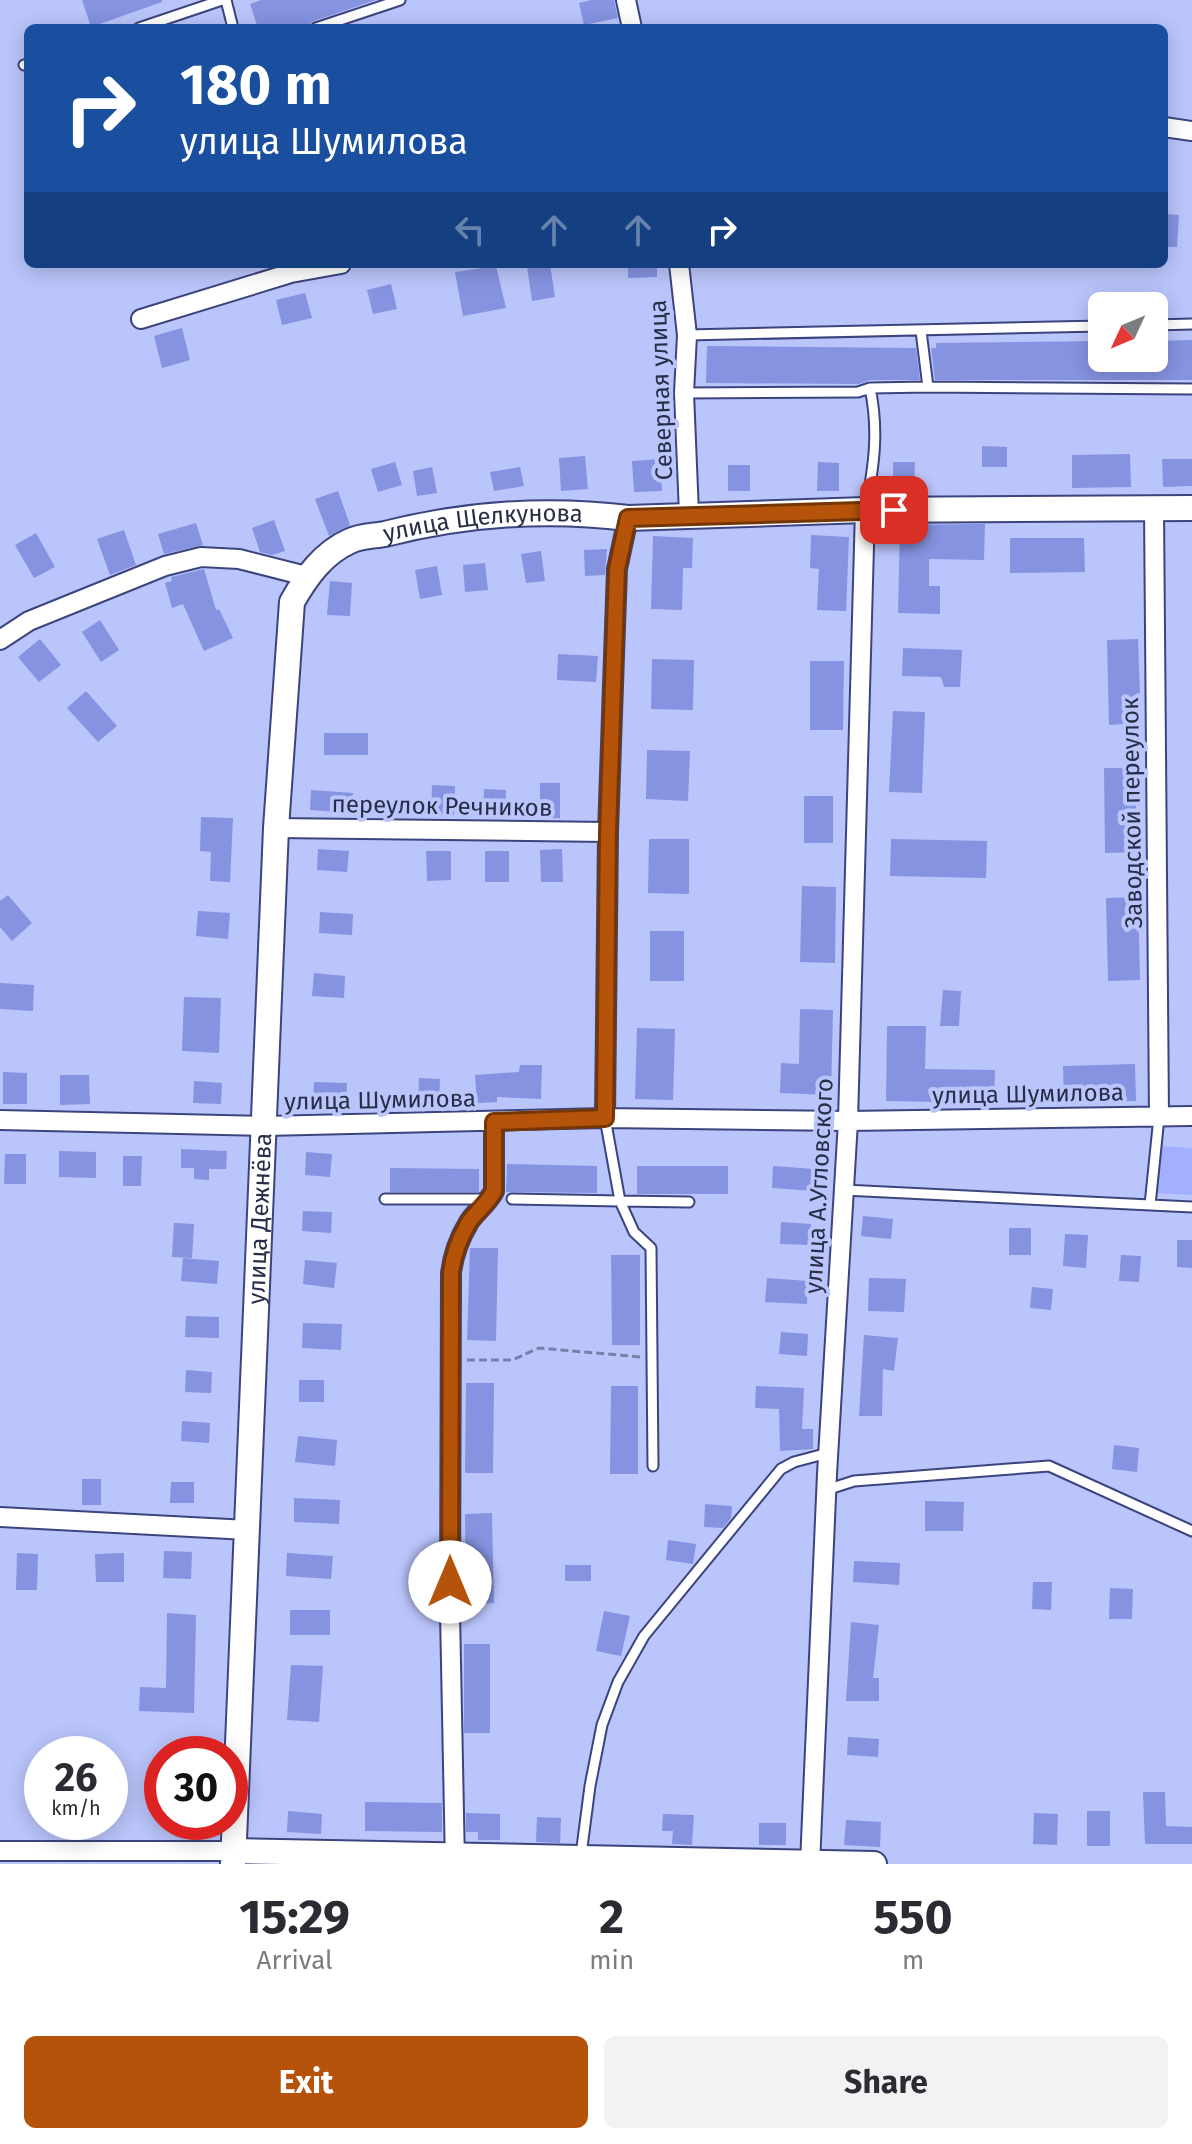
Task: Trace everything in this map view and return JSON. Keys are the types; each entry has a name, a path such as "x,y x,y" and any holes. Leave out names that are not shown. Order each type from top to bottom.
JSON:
{"main road":[{"name":"улица Щелкунова","path":"306,576 350,541 412,526 518,514 596,514 628,518 865,510 1192,508"},
{"name":"улица Дежнёва","path":"233,1858 276,828 292,602 306,576"},
{"path":"233,1858 581,1858 874,1864"}],"street":[{"path":"626,0 631,24"},
{"path":"1168,128 1192,131"},
{"path":"141,319 291,273 319,268"},
{"name":"Северная улица","path":"679,268 687,335 684,393 689,514"},
{"name":"Заводской переулок","path":"1154,509 1159,1117"},
{"name":"улица А.Угловского","path":"810,1863 826,1490 848,1121 865,510"},
{"path":"605,1118 608,832 617,569 628,518"},
{"path":"0,640 29,621 165,566 201,557 239,559 306,576"},
{"name":"переулок Речников","path":"276,828 608,832"},
{"name":"улица Шумилова","path":"0,1120 265,1126 605,1118 848,1121 1192,1116"},
{"path":"455,1860 450,1613 453,1258 469,1221 491,1199 494,1191 494,1122"},
{"path":"0,1517 248,1530"},
{"path":"8,1855 233,1858"}],"lane":[{"path":"151,24 224,0 232,24"},
{"path":"328,24 400,0"},
{"path":"1168,325 1192,324"},
{"path":"687,335 1088,326"},
{"path":"921,331 928,387"},
{"path":"684,393 858,392 870,388 928,387 1192,389"},
{"path":"865,510 877,446 870,388"},
{"path":"1150,1205 1159,1117"},
{"path":"605,1118 620,1201 634,1232 651,1248 653,1466"},
{"path":"844,1190 1192,1207"},
{"path":"385,1199 491,1199"},
{"path":"512,1199 689,1202"},
{"path":"581,1858 602,1725 618,1682 644,1636 781,1469 794,1462 828,1453"},
{"path":"826,1490 854,1481 1049,1466 1192,1531"}],"path":[{"path":"451,1360 512,1360 539,1348 652,1358"}],"shaded area":[{"path":"1160,1146 1192,1148 1192,1195 1157,1193"}],"building":[{"path":"82,0 162,0 100,24 90,24"},
{"path":"261,0 376,0 309,24 257,24 250,4"},
{"path":"614,0 618,18 584,24 579,3"},
{"path":"1168,214 1179,215 1177,247 1168,247"},
{"path":"496,268 506,308 463,316 455,272"},
{"path":"527,268 551,268 555,297 532,301"},
{"path":"628,268 657,268 657,277 628,278"},
{"path":"391,284 397,309 373,314 367,290"},
{"path":"305,293 312,318 282,325 276,300"},
{"path":"182,328 190,360 162,368 154,336"},
{"path":"1192,340 1192,380 935,380 931,348 936,348 936,343 1088,341 1088,372 1168,372 1168,341"},
{"path":"707,346 916,348 920,380 870,380 859,384 706,383"},
{"path":"982,446 1007,447 1007,467 982,467"},
{"path":"1130,454 1131,487 1072,488 1072,455"},
{"path":"585,456 588,489 561,491 559,458"},
{"path":"660,459 662,491 634,492 632,461"},
{"path":"1162,459 1192,459 1192,486 1163,487"},
{"path":"395,462 402,485 378,492 371,469"},
{"path":"818,462 839,463 839,491 817,491"},
{"path":"893,462 915,462 914,489 893,489"},
{"path":"728,465 750,465 750,491 728,491"},
{"path":"432,467 437,493 417,496 413,471"},
{"path":"520,467 524,486 494,491 490,472"},
{"path":"338,491 350,525 329,536 315,499"},
{"path":"274,520 285,551 272,555 260,552 252,528"},
{"path":"196,523 203,545 164,554 158,534"},
{"path":"985,524 984,560 929,559 929,586 940,586 940,614 898,613 900,525"},
{"path":"124,530 136,565 110,575 97,539"},
{"path":"36,533 55,567 34,578 15,545"},
{"path":"811,535 849,537 846,611 817,610 819,569 810,568"},
{"path":"653,536 693,538 692,568 683,568 682,610 651,609"},
{"path":"1010,538 1084,538 1085,572 1010,573"},
{"path":"607,549 605,575 585,576 584,550"},
{"path":"541,551 545,581 526,583 521,554"},
{"path":"485,563 488,590 465,592 463,565"},
{"path":"437,566 442,595 420,599 415,570"},
{"path":"204,569 216,610 219,609 233,638 204,651 183,604 172,608 165,583 172,581 171,577"},
{"path":"330,581 352,583 350,616 327,615"},
{"path":"100,620 119,650 101,662 82,632"},
{"path":"40,639 61,665 39,682 18,657"},
{"path":"1138,639 1141,723 1109,725 1107,640"},
{"path":"903,648 962,650 960,687 944,687 941,677 902,676"},
{"path":"558,654 598,656 596,682 557,680"},
{"path":"652,659 694,660 693,710 651,709"},
{"path":"810,661 844,661 843,730 810,730"},
{"path":"86,691 117,726 98,742 67,708"},
{"path":"893,711 925,712 922,793 889,792"},
{"path":"324,733 368,733 368,755 324,755"},
{"path":"647,750 690,751 688,801 646,799"},
{"path":"1104,768 1136,768 1136,852 1105,853"},
{"path":"540,783 560,783 560,818 540,818"},
{"path":"432,785 455,786 454,815 431,814"},
{"path":"484,789 506,790 505,817 483,816"},
{"path":"311,790 353,793 351,813 310,810"},
{"path":"804,796 833,796 833,843 804,843"},
{"path":"201,817 233,818 230,882 210,881 211,852 200,851"},
{"path":"649,839 689,839 689,894 648,893"},
{"path":"891,839 987,841 986,878 890,876"},
{"path":"318,849 349,851 347,872 317,870"},
{"path":"562,849 563,882 541,882 540,850"},
{"path":"426,851 451,851 451,880 427,881"},
{"path":"485,851 509,851 509,882 485,882"},
{"path":"802,886 836,887 835,963 800,962"},
{"path":"8,895 32,923 12,941 0,927 0,901"},
{"path":"1138,897 1140,980 1108,981 1106,898"},
{"path":"198,911 230,913 228,939 196,936"},
{"path":"320,912 353,914 352,935 319,933"},
{"path":"650,931 684,931 684,981 650,981"},
{"path":"314,973 345,976 344,998 312,996"},
{"path":"0,983 34,985 33,1011 0,1009"},
{"path":"943,990 961,991 959,1026 940,1026"},
{"path":"184,997 221,998 219,1053 182,1051"},
{"path":"800,1009 833,1010 831,1095 780,1093 781,1063 799,1064"},
{"path":"887,1026 926,1026 925,1069 995,1070 994,1103 886,1101"},
{"path":"637,1028 675,1029 673,1100 635,1099"},
{"path":"1135,1064 1136,1101 1064,1102 1063,1066"},
{"path":"520,1065 542,1065 541,1099 497,1097 497,1102 477,1103 475,1075 519,1072"},
{"path":"3,1072 27,1073 27,1104 3,1104"},
{"path":"60,1075 89,1075 90,1104 60,1105"},
{"path":"419,1078 440,1079 439,1106 418,1105"},
{"path":"194,1081 222,1083 221,1104 193,1103"},
{"path":"314,1082 347,1083 346,1103 313,1102"},
{"path":"181,1149 227,1151 226,1169 209,1169 209,1180 194,1179 194,1168 181,1168"},
{"path":"59,1151 96,1152 96,1178 59,1177"},
{"path":"306,1152 332,1154 330,1177 305,1175"},
{"path":"5,1154 26,1154 26,1184 4,1184"},
{"path":"123,1156 142,1156 141,1186 123,1186"},
{"path":"507,1164 597,1166 597,1193 506,1192"},
{"path":"637,1166 728,1166 728,1194 637,1194"},
{"path":"773,1166 814,1169 813,1191 772,1188"},
{"path":"390,1168 479,1169 479,1192 390,1192"},
{"path":"303,1211 332,1212 331,1233 302,1231"},
{"path":"863,1216 893,1219 891,1239 861,1236"},
{"path":"781,1222 811,1224 810,1245 780,1244"},
{"path":"174,1223 194,1224 192,1258 172,1257"},
{"path":"1009,1228 1031,1228 1031,1255 1009,1255"},
{"path":"1065,1234 1088,1235 1086,1268 1063,1266"},
{"path":"1177,1240 1192,1240 1192,1268 1177,1267"},
{"path":"470,1248 498,1248 496,1341 467,1340"},
{"path":"611,1255 640,1255 640,1345 612,1345"},
{"path":"1121,1255 1141,1256 1139,1282 1119,1281"},
{"path":"183,1258 219,1261 217,1284 181,1281"},
{"path":"305,1260 337,1263 334,1288 303,1284"},
{"path":"767,1278 808,1281 807,1304 765,1302"},
{"path":"869,1278 906,1279 904,1312 868,1311"},
{"path":"1032,1287 1053,1289 1051,1310 1030,1308"},
{"path":"186,1316 219,1317 219,1338 185,1337"},
{"path":"303,1323 342,1324 341,1350 302,1348"},
{"path":"781,1332 808,1334 807,1356 779,1354"},
{"path":"864,1335 898,1338 894,1371 883,1369 882,1416 859,1416"},
{"path":"186,1370 212,1372 211,1393 185,1392"},
{"path":"299,1380 324,1380 324,1402 299,1402"},
{"path":"466,1383 494,1383 493,1473 465,1473"},
{"path":"611,1386 638,1386 638,1474 610,1474"},
{"path":"756,1386 804,1388 802,1429 813,1429 813,1449 780,1451 779,1409 755,1408"},
{"path":"182,1421 210,1423 209,1443 181,1441"},
{"path":"298,1436 337,1440 335,1466 295,1462"},
{"path":"1114,1445 1139,1448 1137,1472 1112,1469"},
{"path":"82,1479 101,1479 101,1505 82,1505"},
{"path":"171,1482 194,1482 194,1503 170,1503"},
{"path":"294,1498 340,1500 339,1524 294,1522"},
{"path":"925,1501 964,1502 963,1531 925,1531"},
{"path":"705,1504 732,1506 731,1518 723,1528 704,1527"},
{"path":"492,1513 494,1603 466,1604 465,1514"},
{"path":"668,1540 696,1544 693,1564 666,1560"},
{"path":"164,1551 192,1552 191,1579 163,1578"},
{"path":"17,1553 38,1554 37,1590 16,1590"},
{"path":"124,1553 124,1582 96,1582 95,1554"},
{"path":"287,1553 333,1556 331,1579 286,1576"},
{"path":"854,1561 900,1563 899,1585 853,1582"},
{"path":"565,1565 591,1565 591,1581 565,1581"},
{"path":"1033,1582 1052,1582 1051,1610 1032,1609"},
{"path":"1110,1588 1133,1589 1132,1619 1109,1619"},
{"path":"290,1610 330,1610 330,1635 290,1635"},
{"path":"604,1611 630,1616 621,1656 596,1651"},
{"path":"167,1613 196,1615 194,1713 139,1711 140,1687 166,1688"},
{"path":"851,1622 879,1625 873,1678 879,1678 879,1701 846,1701"},
{"path":"464,1644 490,1644 490,1733 464,1733"},
{"path":"291,1665 323,1666 319,1722 287,1720"},
{"path":"848,1737 879,1739 878,1757 847,1755"},
{"path":"1143,1792 1165,1792 1166,1826 1192,1827 1192,1844 1145,1844"},
{"path":"365,1802 442,1803 442,1832 365,1831"},
{"path":"288,1811 322,1814 321,1834 287,1832"},
{"path":"1087,1811 1110,1811 1110,1846 1087,1846"},
{"path":"466,1813 500,1814 500,1840 478,1840 478,1832 466,1832"},
{"path":"1034,1813 1058,1814 1057,1845 1033,1844"},
{"path":"663,1814 694,1815 692,1845 672,1844 673,1831 662,1831"},
{"path":"537,1817 561,1818 560,1843 536,1842"},
{"path":"846,1820 881,1822 880,1847 844,1845"},
{"path":"759,1823 786,1823 786,1845 759,1845"}],"route":[{"path":"450,1582 451,1273 453,1258 469,1221 491,1199 494,1191 494,1122 605,1118 608,832 617,569 628,518 894,510"}]}
